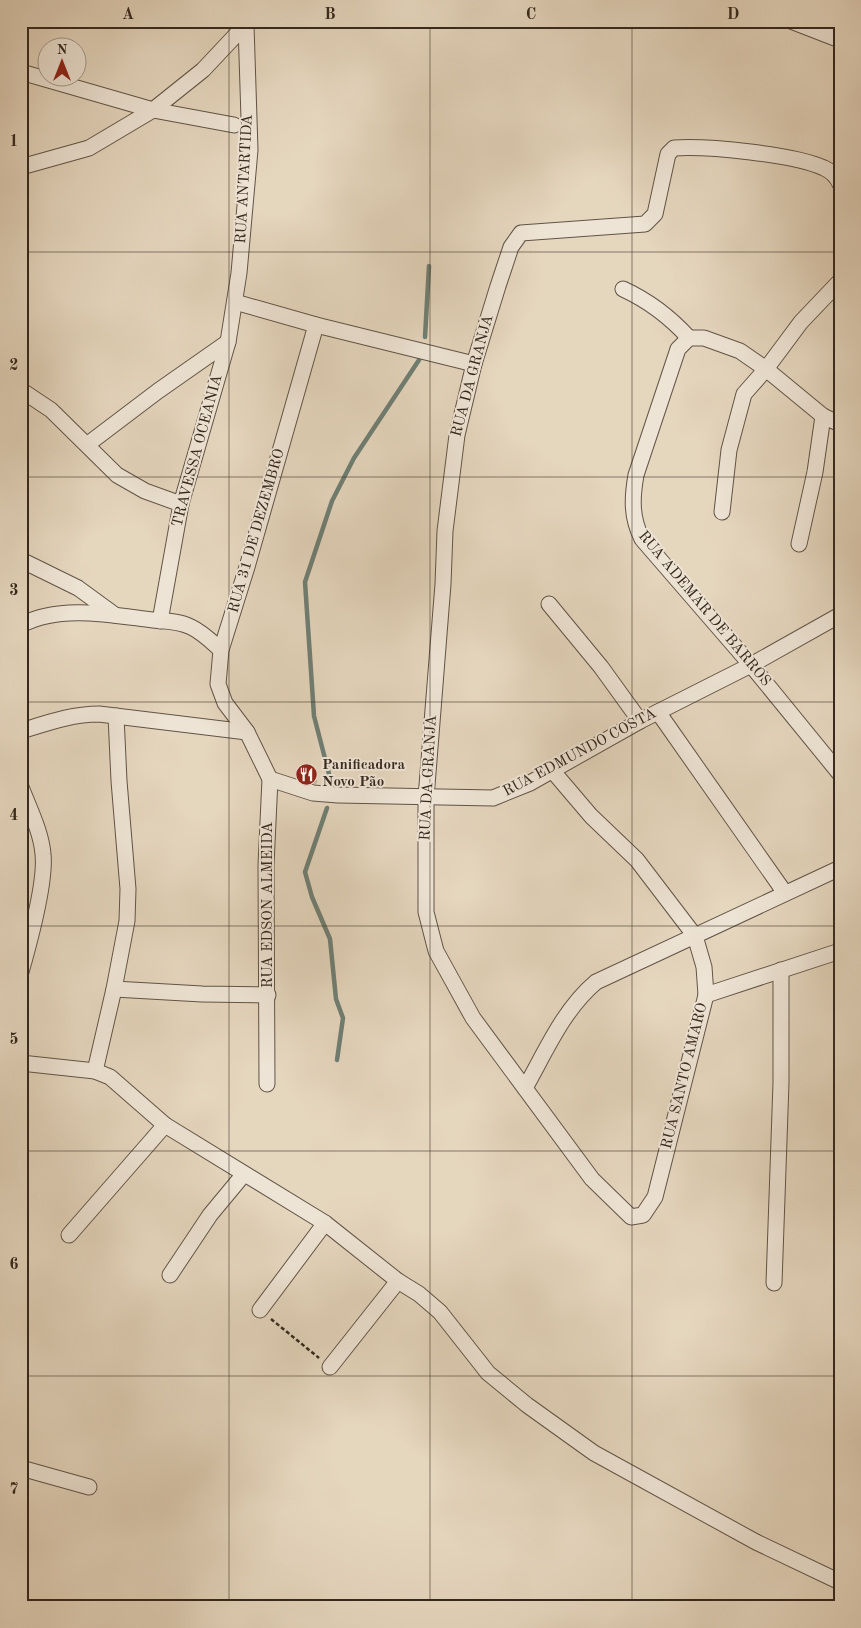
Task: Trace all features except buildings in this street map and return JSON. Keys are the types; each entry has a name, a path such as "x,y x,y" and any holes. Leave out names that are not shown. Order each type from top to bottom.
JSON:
{"street":[{"path":"791,21 840,40"},
{"path":"21,167 89,148 153,110 203,70 246,22"},
{"name":"RUA ANTARTIDA","path":"228,342 235,302 250,150 246,22"},
{"path":"21,72 153,110 234,125"},
{"name":"RUA DA GRANJA","path":"655,1197 643,1215 631,1217 592,1179 473,1018 436,951 426,912 426,798 444,584 446,532 457,435 474,364 511,247 517,236 525,231 583,230 645,224 655,214 668,154 674,148 688,147 781,156 824,168 833,174 840,184"},
{"path":"722,512 729,450 744,394 766,369 801,322 840,281"},
{"path":"623,289 644,298 678,326 689,338 704,338 740,351 766,369 823,416 840,424"},
{"path":"235,302 316,325 474,364"},
{"name":"RUA 31 DE DEZEMBRO","path":"247,732 225,703 218,684 221,650 247,567 316,325"},
{"name":"RUA ADEMAR DE BARROS","path":"689,338 678,349 636,475 632,496 634,518 642,539 751,665 840,774"},
{"path":"88,444 158,391 228,342"},
{"name":"TRAVESSA OCEANIA","path":"160,621 181,504 228,342"},
{"path":"21,390 51,410 88,444 117,475 130,484 181,504"},
{"path":"799,544 815,472 823,416"},
{"path":"21,560 78,588 115,615"},
{"path":"549,604 601,667 640,721"},
{"path":"21,625 32,619 65,613 115,615 190,626 221,650"},
{"name":"RUA EDMUNDO COSTA","path":"270,779 318,793 426,798 494,798 530,783 640,721 751,665 840,615"},
{"path":"658,712 785,893"},
{"path":"21,731 53,721 86,714 247,732"},
{"path":"95,1071 114,989 127,920 128,889 116,716"},
{"name":"RUA EDSON ALMEIDA","path":"247,732 270,779 266,865 267,1084"},
{"name":"RUA SANTO AMARO","path":"551,770 592,816 637,860 695,936 704,967 706,995 655,1197"},
{"path":"21,787 37,828 44,860 28,949 21,972"},
{"path":"525,1088 566,1015 581,995 596,982 613,972 840,868"},
{"path":"706,995 840,951"},
{"path":"774,1283 781,1083 781,970"},
{"path":"114,989 202,994 268,995"},
{"path":"21,1064 95,1071 110,1077 165,1125 325,1223 398,1282 419,1294 440,1312 488,1373 526,1405 594,1453 756,1542 840,1582"},
{"path":"69,1235 165,1125"},
{"path":"170,1276 210,1215 244,1174"},
{"path":"260,1310 325,1223"},
{"path":"330,1367 398,1282"},
{"path":"21,1468 89,1487"}],"path":[{"path":"260,1310 330,1367"}],"waterway":[{"path":"425,337 429,266"},
{"path":"329,774 314,716 305,582 332,501 354,458 419,360"},
{"path":"327,808 305,872 312,897 330,939 336,999 343,1018 337,1060"}],"place":[{"name":"Panificadora Novo Pão","path":"306,774"}]}
